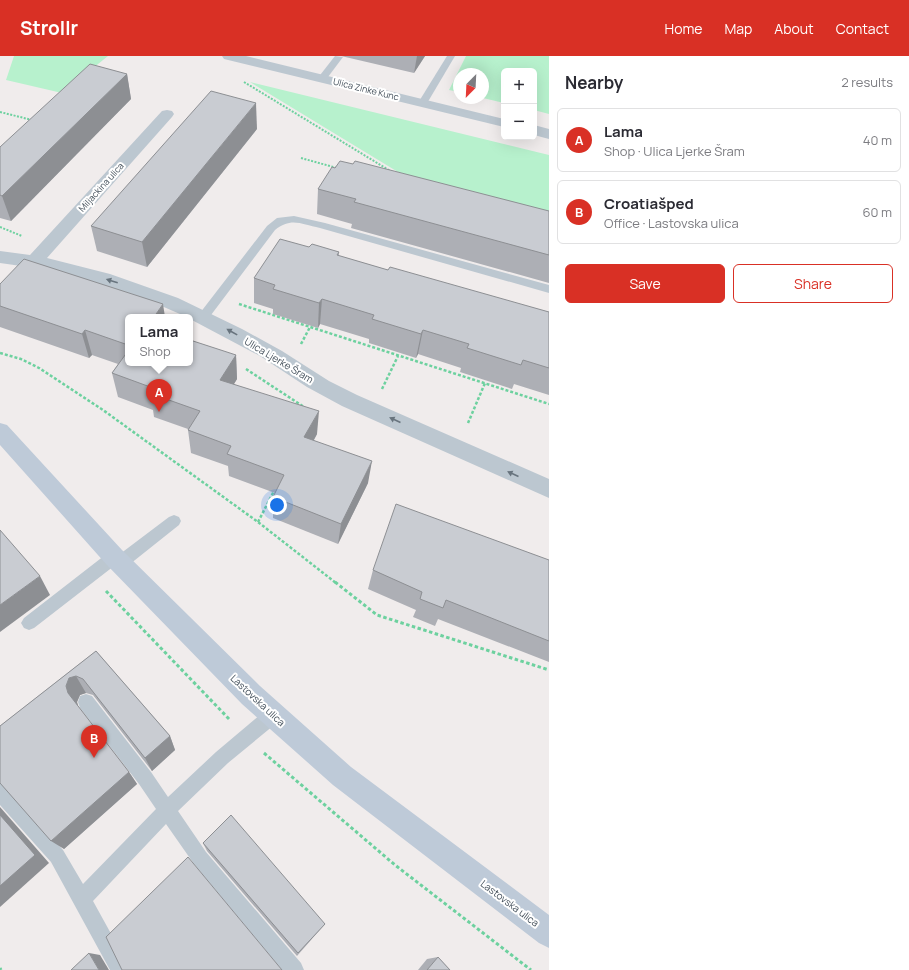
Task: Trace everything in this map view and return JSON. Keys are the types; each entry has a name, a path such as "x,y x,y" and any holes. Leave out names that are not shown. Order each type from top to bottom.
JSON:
{"street":[{"name":"Ulica Zinke Kunc","path":"229,56 501,122"},
{"name":"Miljackina ulica","path":"35,261 167,114"},
{"path":"537,131 549,134"},
{"name":"Ulica Ljerke Šram","path":"0,257 35,261 94,276 134,288 204,316 267,351 331,392 549,489"},
{"name":"Lastovska ulica","path":"0,432 117,560 251,695 342,776 549,933"}],"lane":[{"path":"423,103 451,56"},
{"path":"322,79 339,57"},
{"path":"204,316 271,228 281,220 294,219 307,221 549,289"},
{"path":"259,244 274,248"},
{"path":"28,623 174,521"},
{"path":"86,702 145,778 200,858 294,970"},
{"path":"82,899 167,810 246,736 273,715"},
{"path":"0,792 57,856 121,970"}],"path":[{"path":"244,82 396,174"},
{"path":"0,112 33,120"},
{"path":"301,158 339,168"},
{"path":"235,302 549,404"},
{"path":"300,347 310,327"},
{"path":"0,353 21,359 68,385 258,522 377,615 549,670"},
{"path":"381,390 398,356"},
{"path":"244,367 310,411"},
{"path":"468,423 485,383"},
{"path":"258,522 276,487"}],"green space":[{"path":"14,56 108,56 62,93 6,80"},
{"path":"466,56 549,56 549,114 537,111 537,68 501,68 501,102 489,99 489,68 460,68"},
{"path":"250,82 549,155 549,220 421,186"},
{"path":"453,82 453,91 449,90"}],"building":[{"path":"90,64 127,74 2,196 0,195 0,147"},
{"path":"211,91 256,103 142,242 91,226"},
{"path":"340,161 353,164 355,161 549,211 549,255 354,202 356,199 318,189 332,167 335,168"},
{"path":"280,239 309,247 312,244 339,252 337,255 388,270 390,267 549,312 549,368 523,360 521,365 467,348 469,344 423,330 421,334 372,319 374,315 322,299 319,303 273,289 275,285 254,278"},
{"path":"24,259 163,304 156,314 125,314 125,344 85,330 82,334 0,306 0,284"},
{"path":"193,341 236,355 220,380 319,411 304,437 372,461 341,524 273,497 284,475 227,454 231,446 188,430 200,411 149,393 153,388 112,373 125,355 125,366 193,366"},
{"path":"396,504 549,560 549,641 446,600 443,608 420,599 422,592 373,570"},
{"path":"0,530 40,576 0,605"},
{"path":"96,651 170,736 145,758 83,679 76,676 69,678 66,686 68,693 129,772 51,841 0,783 0,726"},
{"path":"0,815 35,855 0,886"},
{"path":"231,815 325,924 298,953 203,843"},
{"path":"188,857 282,970 122,970 106,937"},
{"path":"89,953 99,970 71,970"},
{"path":"438,957 450,970 427,970"}],"place":[{"name":"Lama","path":"159,412"},
{"name":"Croatiašped","path":"94,758"}]}
